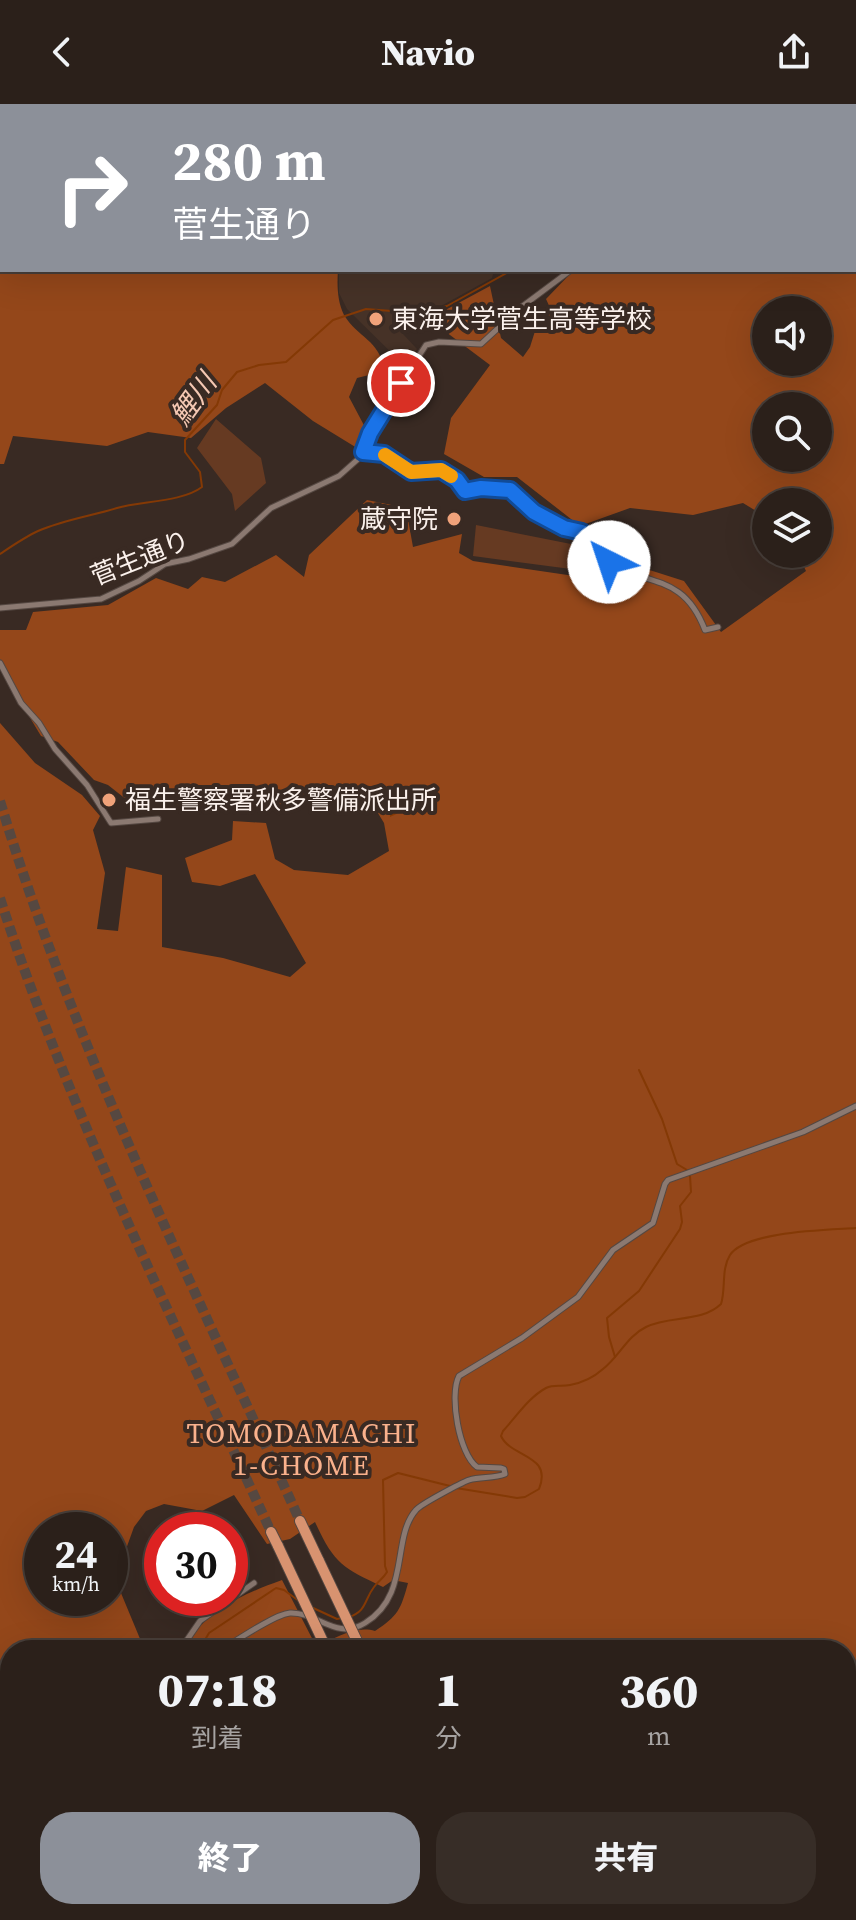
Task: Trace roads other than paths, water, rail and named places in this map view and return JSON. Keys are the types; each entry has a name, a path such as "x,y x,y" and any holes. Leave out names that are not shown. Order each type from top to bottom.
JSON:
{"highway":[{"path":"300,1521 356,1640"},
{"path":"271,1532 322,1640"}],"street":[{"name":"菅生通り","path":"0,608 101,599 132,585 165,564 226,547 239,539 271,508 339,476 363,452 370,433 426,345 439,342 476,345 485,342 511,315 568,272"},
{"path":"363,452 384,454 411,472 441,470 457,480 465,491 481,488 510,490 534,512 564,528 582,532 599,557 682,593 697,610 705,630 718,627"},
{"path":"0,663 21,703 94,794 111,823 158,819"},
{"path":"238,1640 290,1613 306,1616 338,1630 351,1629 369,1621 393,1588 411,1516 421,1505 465,1482 500,1477 506,1471 477,1467 465,1452 459,1434 455,1386 463,1372 522,1338 578,1297 613,1250 653,1223 668,1180 803,1132 856,1106"},
{"path":"187,1640 200,1621 254,1583"}],"waterway":[{"name":"鯉川","path":"0,554 33,533 57,524 127,506 184,496 202,487 200,472 185,452 185,440 217,405 222,390 237,372 259,365 286,362 333,320 366,309 418,313 447,306 508,272"},
{"path":"639,1070 662,1119 677,1164 687,1170"},
{"path":"615,1357 607,1318 639,1291 680,1229 680,1206 691,1192 690,1176"},
{"path":"456,1488 517,1498 539,1489 542,1478 540,1469 506,1443 501,1436 503,1431 540,1392 549,1387 579,1383 596,1375 646,1327 704,1314 721,1304 727,1261 739,1247 769,1236 856,1228"},
{"path":"349,1617 362,1608 387,1572 383,1480 398,1473 450,1486"},
{"path":"205,1640 209,1633 276,1588 299,1601"},
{"path":"311,1607 337,1619 342,1618"}],"tunnel":[{"path":"0,801 63,985 100,1076 300,1521"},
{"path":"0,898 91,1140 271,1532"}],"place":[{"name":"東海大学菅生高等学校","path":"376,319"},
{"name":"蔵守院","path":"454,519"},
{"name":"福生警察署秋多警備派出所","path":"109,800"}],"district":[{"name":"TOMODAMACHI 1-CHOME","path":"302,1449"}]}
